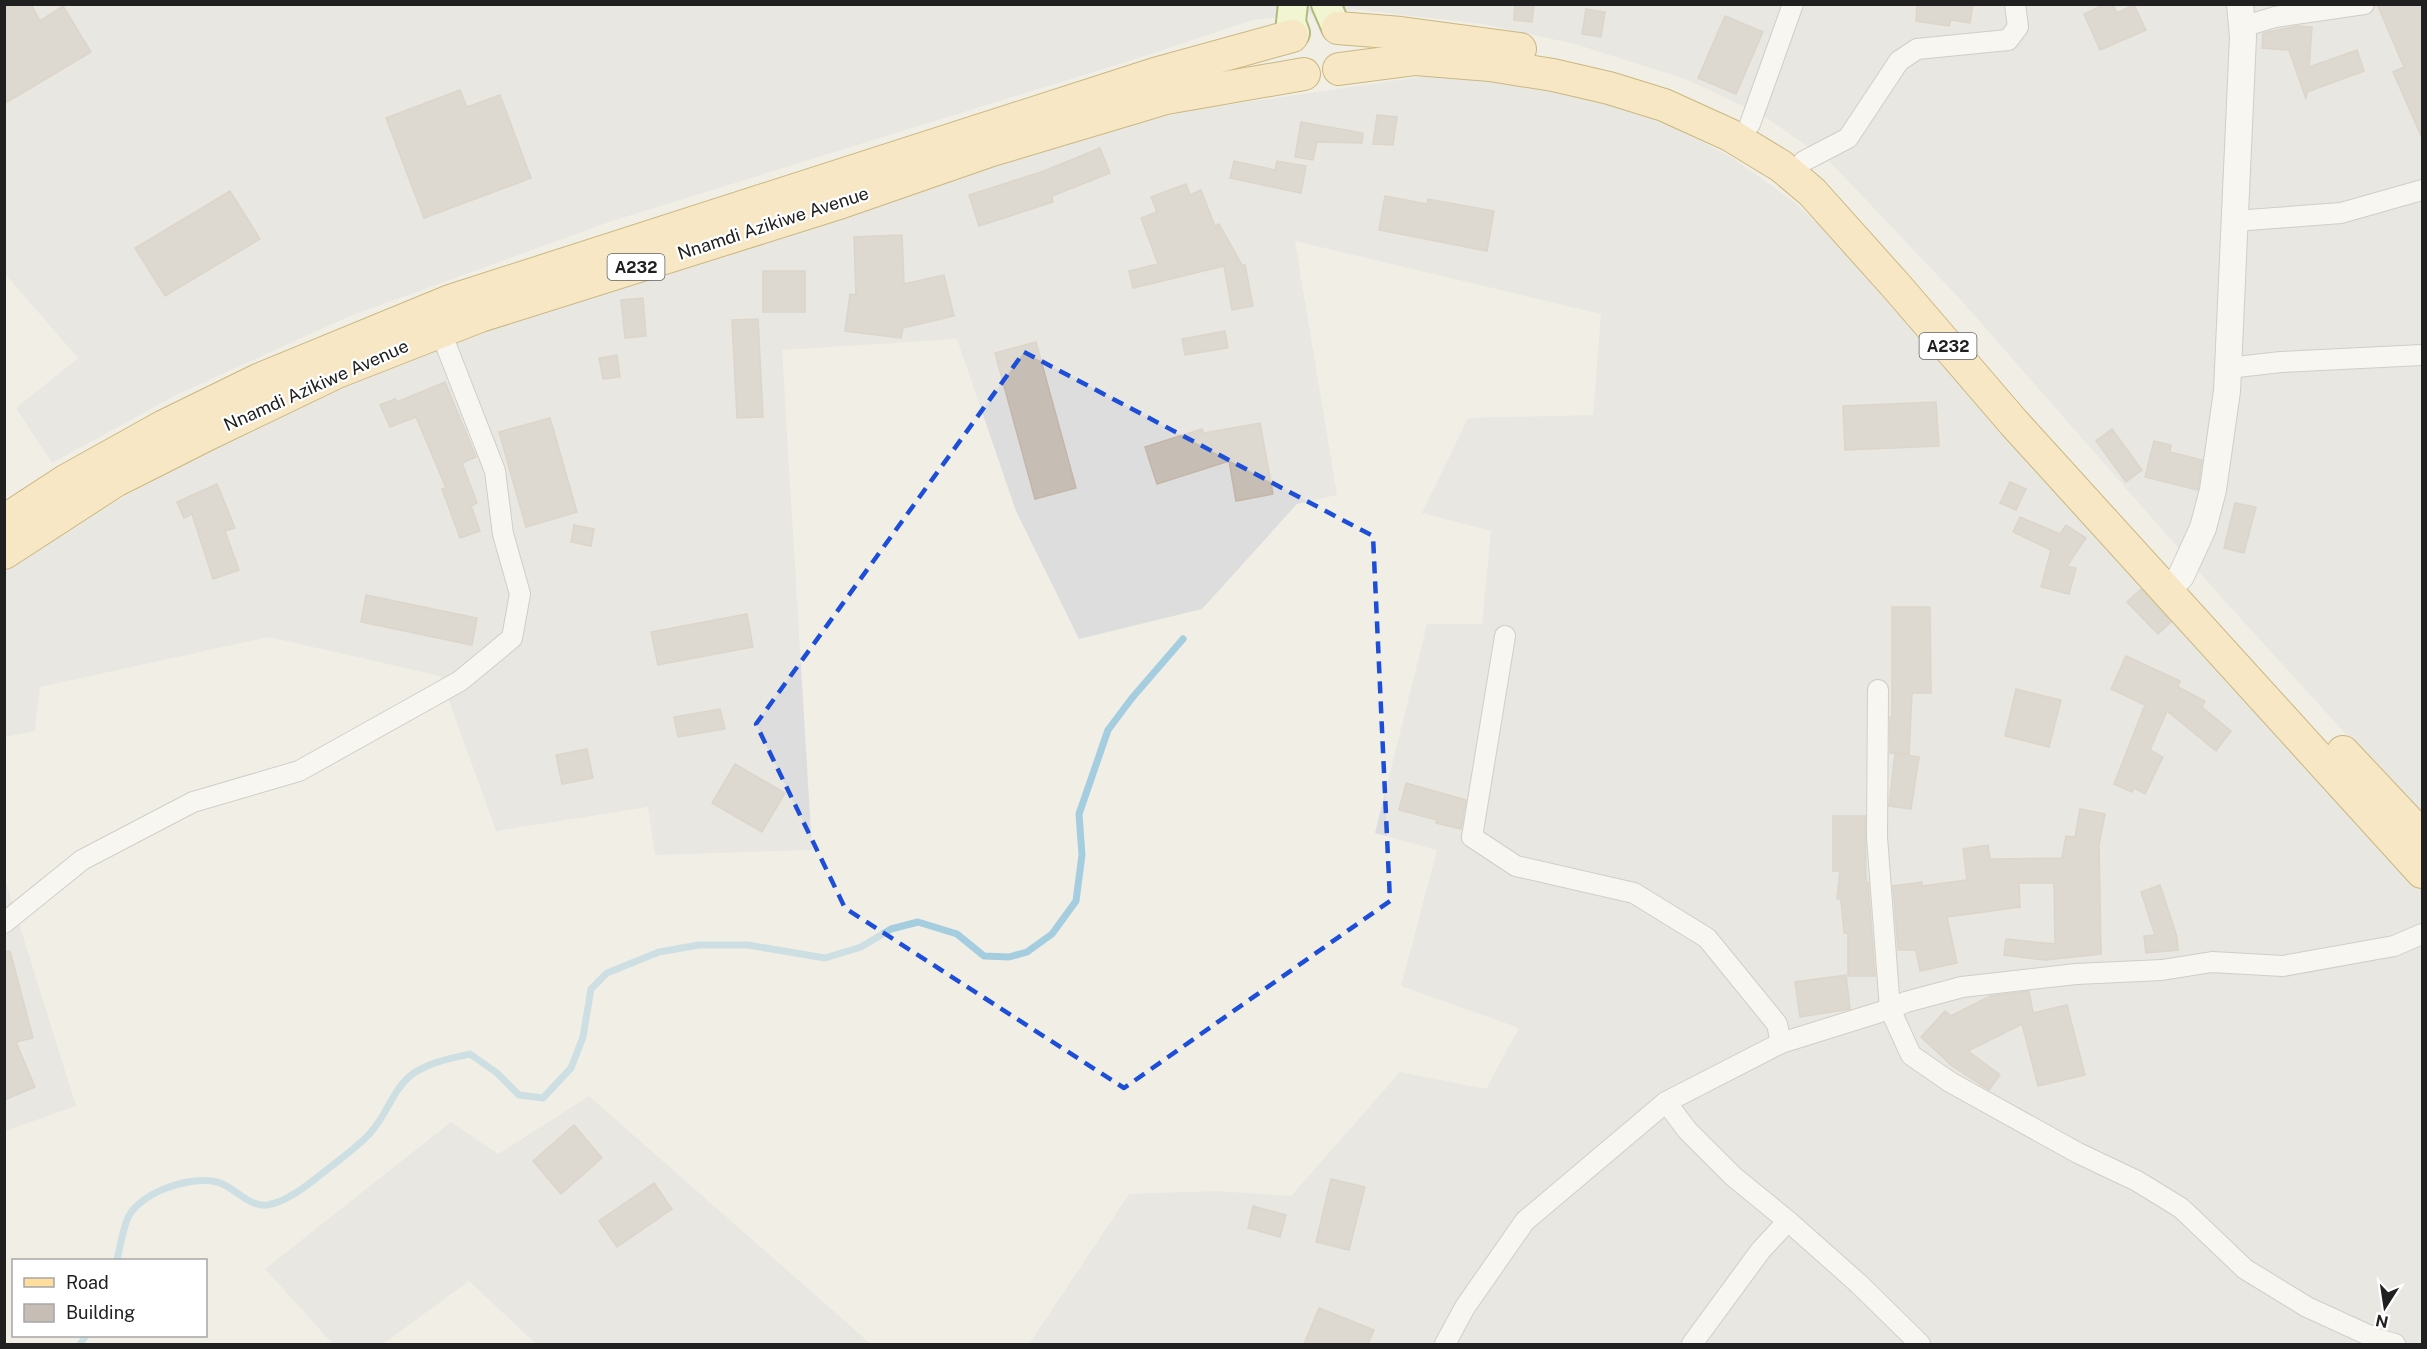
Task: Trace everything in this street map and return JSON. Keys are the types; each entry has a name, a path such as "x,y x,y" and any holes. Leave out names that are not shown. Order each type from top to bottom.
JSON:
{"main road":[{"name":"A232","path":"1293,24 1333,20 1401,33 1505,46 1613,67 1713,105 1783,144 1826,179 2096,483 2174,584 2422,872"},
{"path":"1333,20 1345,39 1345,60 1339,69"},
{"path":"1293,24 1289,53 1292,62 1304,74"},
{"name":"Nnamdi Azikiwe Avenue","path":"4,521 67,480 164,426 258,380 450,301 1155,74 1293,24"},
{"name":"A232","path":"1304,74 1311,77 1326,77 1339,69 1416,59 1553,75 1609,88 1664,105 1730,135 1780,166 1812,192 2014,423 2422,836"},
{"name":"Nnamdi Azikiwe Avenue","path":"4,553 115,481 337,372 440,330 842,202 992,150 1166,98 1304,74"}],"street":[{"path":"1750,124 1793,4"},
{"path":"1803,161 1848,138 1899,61 1917,49 2008,40 2018,27 2015,4"},
{"path":"2174,584 2203,528 2213,490 2228,368 2241,16 2275,17 2364,4"},
{"path":"2235,221 2341,213 2422,190"},
{"path":"4,923 82,860 193,802 299,771 460,681 512,638 520,594 503,534 495,471 440,330"},
{"path":"2228,368 2281,362 2422,355"},
{"path":"1505,636 1472,837 1516,866 1634,893 1707,938 1777,1024 1781,1043"},
{"path":"1878,690 1877,837 1890,1009 1911,1055 1950,1082 2078,1153 2137,1181 2181,1208 2245,1269 2307,1307 2377,1339 2395,1344"},
{"path":"1445,1344 1465,1307 1525,1221 1666,1102 1781,1043 1906,1002 1962,987 2076,974 2162,970 2212,962 2283,966 2394,946 2422,934"},
{"path":"1666,1102 1687,1130 1734,1177 1859,1284 1920,1344"},
{"path":"1692,1344 1761,1250 1788,1221"}],"highlighted area":[{"path":"1024,352 1373,536 1390,901 1124,1088 845,908 756,724"}],"shaded area":[{"path":"4,5 2422,5 2422,818 2223,599 1959,298 1831,163 1764,116 1688,80 1575,44 1482,24 1354,9 1253,20 1148,55 609,222 350,316 176,395 52,463 16,408 78,358 5,274"},
{"path":"1433,75 1554,87 1618,106 1674,127 1731,157 1793,201 1836,241 2422,886 2422,1344 1029,1344 1129,1194 1216,1191 1291,1196 1400,1072 1486,1089 1519,1028 1401,986 1437,850 1375,833 1427,624 1482,624 1491,531 1422,513 1468,418 1593,415 1601,314 1295,241 1337,495 1297,504 1202,609 1079,639 1016,511 957,339 782,350 812,850 655,855 648,807 496,831 440,676 269,637 40,687 35,731 5,737 5,572 117,501 210,448 340,387 540,308 1112,130 1192,110"},
{"path":"7,885 76,1106 5,1131 4,886"},
{"path":"589,1096 871,1344 536,1344 469,1281 383,1344 333,1344 265,1269 451,1122 498,1154"}],"building":[{"path":"4,4 31,4 40,21 63,6 91,52 4,104"},
{"path":"1515,4 1534,4 1532,22 1514,20"},
{"path":"1917,4 1973,4 1970,23 1951,20 1949,26 1916,21"},
{"path":"2105,4 2113,4 2117,13 2134,5 2146,30 2100,50 2084,14"},
{"path":"2377,4 2422,4 2422,138 2393,72 2404,67"},
{"path":"1586,9 1605,12 1601,37 1582,34"},
{"path":"1725,16 1763,32 1736,94 1698,78"},
{"path":"2297,26 2312,27 2309,67 2357,50 2364,71 2307,92 2306,99 2289,50 2262,48 2263,33"},
{"path":"460,90 467,107 500,95 531,178 424,218 386,118"},
{"path":"1377,115 1397,117 1393,145 1373,144"},
{"path":"1301,122 1363,133 1362,143 1317,142 1313,160 1295,157"},
{"path":"1100,148 1110,173 1052,196 1053,202 979,226 969,195 1044,171"},
{"path":"1234,161 1275,170 1277,161 1306,166 1301,193 1230,178"},
{"path":"1186,184 1190,195 1201,190 1218,234 1217,225 1219,224 1242,265 1245,265 1253,306 1232,310 1224,266 1133,288 1129,271 1158,264 1141,218 1157,212 1151,197"},
{"path":"230,191 260,239 165,296 135,248"},
{"path":"1385,196 1427,204 1428,199 1494,211 1487,251 1379,230"},
{"path":"902,235 904,284 944,275 954,316 903,328 901,338 845,331 850,294 856,295 854,237"},
{"path":"763,271 805,271 805,312 763,312"},
{"path":"643,298 646,336 625,338 621,300"},
{"path":"758,319 763,417 737,418 732,320"},
{"path":"1225,331 1228,348 1185,355 1182,339"},
{"path":"1036,342 1076,488 1035,499 995,353"},
{"path":"617,355 620,377 603,379 599,358"},
{"path":"445,382 476,457 462,463 477,503 471,506 480,531 460,538 442,489 446,488 416,417 390,427 380,405 395,399 397,402"},
{"path":"1936,402 1939,446 1845,450 1843,406"},
{"path":"550,418 577,512 526,527 499,432"},
{"path":"1260,423 1273,494 1236,501 1229,461 1157,484 1145,447 1202,429 1204,433"},
{"path":"2112,429 2142,470 2126,482 2096,441"},
{"path":"2154,441 2171,445 2170,452 2202,460 2198,490 2145,477"},
{"path":"2010,482 2026,489 2016,510 2000,503"},
{"path":"217,484 235,528 225,531 239,570 213,579 192,514 184,518 177,502"},
{"path":"2235,503 2256,507 2244,553 2224,548"},
{"path":"2020,517 2060,534 2066,525 2086,538 2067,566 2076,568 2069,594 2041,587 2051,550 2013,532"},
{"path":"574,525 594,529 591,546 571,542"},
{"path":"2141,589 2171,622 2158,634 2127,602"},
{"path":"366,595 477,618 472,645 361,622"},
{"path":"1892,607 1930,607 1931,693 1912,693 1909,754 1890,753"},
{"path":"747,614 753,647 658,665 651,632"},
{"path":"2126,656 2180,681 2178,687 2205,701 2202,707 2231,731 2216,751 2167,711 2150,750 2163,757 2145,794 2134,788 2132,792 2114,784 2145,705 2111,689"},
{"path":"2016,689 2061,700 2049,747 2005,736"},
{"path":"720,709 725,729 678,737 674,717"},
{"path":"587,749 593,778 562,784 556,755"},
{"path":"1895,753 1919,757 1911,809 1889,806"},
{"path":"735,764 785,793 762,832 712,803"},
{"path":"1406,783 1466,800 1461,829 1399,810"},
{"path":"2080,809 2105,814 2099,845 2101,954 2045,960 2004,955 2006,939 2055,944 2054,883 2019,883 2020,907 1947,917 1957,963 1920,971 1916,950 1898,950 1893,886 1922,882 1922,886 1967,880 1963,849 1988,845 1990,859 2062,858 2066,836 2075,837"},
{"path":"1833,816 1865,816 1866,882 1868,882 1875,976 1848,976 1848,933 1844,933 1841,899 1837,899 1840,871 1833,871"},
{"path":"2160,885 2177,937 2178,950 2146,953 2144,936 2155,935 2141,892"},
{"path":"10,951 33,1038 16,1042 35,1087 4,1100 4,952"},
{"path":"1846,975 1850,1009 1800,1017 1795,982"},
{"path":"2029,991 2033,1013 2067,1005 2085,1075 2038,1086 2022,1024 1968,1051 2000,1075 1989,1090 1952,1066 1921,1037 1945,1011 1951,1016 1990,996"},
{"path":"574,1125 602,1158 561,1194 533,1161"},
{"path":"1331,1179 1365,1187 1349,1250 1316,1242"},
{"path":"654,1183 672,1209 617,1247 599,1221"},
{"path":"1253,1206 1286,1215 1280,1237 1248,1228"},
{"path":"1319,1308 1374,1330 1368,1344 1304,1344"}],"waterway":[{"path":"117,1259 125,1225 133,1210 141,1202 166,1188 193,1181 217,1182 260,1205 284,1200 362,1142 376,1126 404,1082 416,1071 431,1064 470,1054 497,1073 519,1095 543,1098 571,1068 583,1037 591,989 607,973 659,952 699,945 748,945 825,958 861,947 891,929 918,922 957,934 984,956 1009,957 1027,952 1052,934 1076,901 1082,855 1079,814 1108,730 1132,698 1183,639"},
{"path":"80,1344 85,1337"}]}
